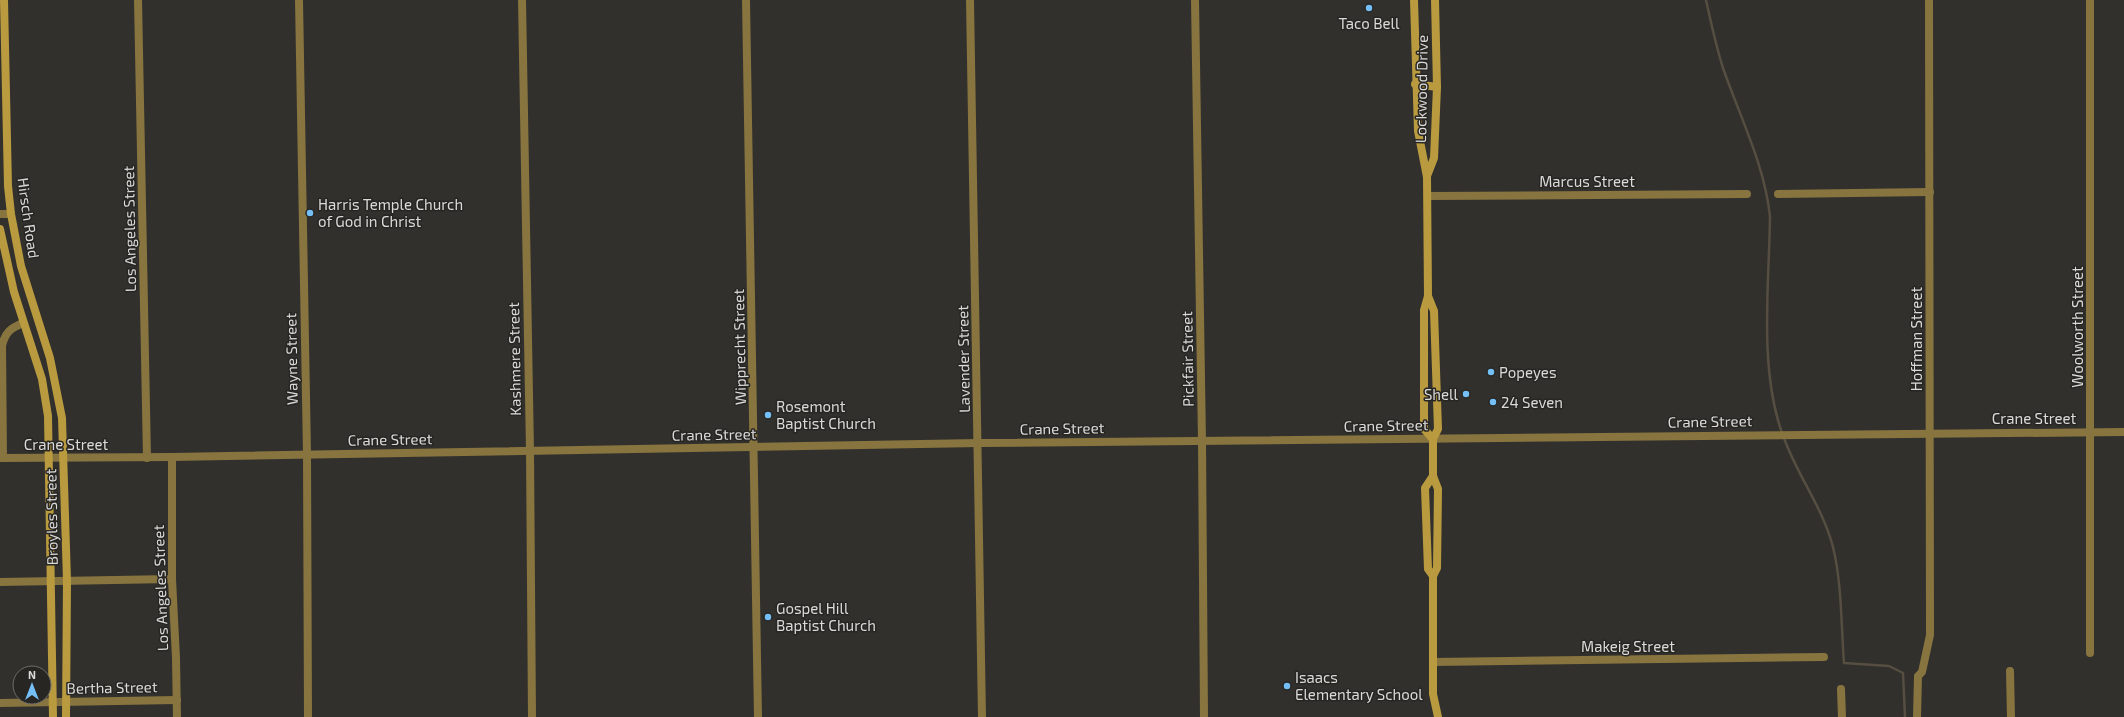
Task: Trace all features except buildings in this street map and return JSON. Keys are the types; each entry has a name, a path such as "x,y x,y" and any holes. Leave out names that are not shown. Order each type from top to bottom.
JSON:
{"main road":[{"name":"Hirsch Road","path":"4,0 8,186 11,214 21,266 37,319"},
{"name":"Lockwood Drive","path":"1414,0 1418,131 1427,177 1428,196 1428,296 1424,310 1424,429 1433,439"},
{"name":"Lockwood Drive","path":"1427,177 1434,158 1437,87 1435,0"},
{"path":"1416,84 1437,87"},
{"name":"Hirsch Road","path":"0,229 8,269 23,323"},
{"name":"Lockwood Drive","path":"1428,296 1434,311 1438,429 1433,439 1433,476 1438,489 1437,568 1433,576 1434,694 1438,717"},
{"name":"Broyles Street","path":"37,319 50,358 62,418 67,581 66,717"},
{"name":"Broyles Street","path":"23,323 37,361 45,396 49,459 53,717"},
{"name":"Lockwood Drive","path":"1433,476 1425,488 1428,569 1433,576"}],"street":[{"name":"Los Angeles Street","path":"138,0 147,458"},
{"name":"Wayne Street","path":"299,0 306,454 308,717"},
{"name":"Kashmere Street","path":"522,0 530,450 532,717"},
{"name":"Wipprecht Street","path":"746,0 758,717"},
{"name":"Lavender Street","path":"970,0 979,443 982,717"},
{"name":"Pickfair Street","path":"1195,0 1202,442 1204,717"},
{"name":"Hoffman Street","path":"1917,717 1918,676 1922,672 1930,635 1929,0"},
{"name":"Woolworth Street","path":"2090,0 2090,653"},
{"path":"1778,194 1930,192"},
{"name":"Marcus Street","path":"1428,196 1747,194"},
{"path":"0,214 11,214"},
{"path":"1,458 2,346 4,336 12,328 23,323"},
{"name":"Crane Street","path":"1,458 147,458 979,443 1202,442 1789,434 2124,432"},
{"name":"Los Angeles Street","path":"172,457 172,579 177,717"},
{"path":"0,582 172,579"},
{"name":"Makeig Street","path":"1433,662 1824,657"},
{"path":"2010,671 2011,717"},
{"path":"1841,689 1842,717"},
{"name":"Bertha Street","path":"0,703 177,700"}],"waterway":[{"path":"1706,0 1723,68 1751,142 1763,179 1767,198 1770,217 1767,299 1768,354 1770,382 1782,433"},
{"path":"1784,438 1789,452 1817,505 1829,533 1833,547 1840,590 1844,663 1889,666 1903,673 1905,717"}],"place":[{"name":"Taco Bell","path":"1369,8"},
{"name":"Harris Temple Church of God in Christ","path":"310,213"},
{"name":"Popeyes","path":"1491,372"},
{"name":"Shell","path":"1466,394"},
{"name":"24 Seven","path":"1493,402"},
{"name":"Rosemont Baptist Church","path":"768,415"},
{"name":"Gospel Hill Baptist Church","path":"768,617"},
{"name":"Isaacs Elementary School","path":"1287,686"}]}
